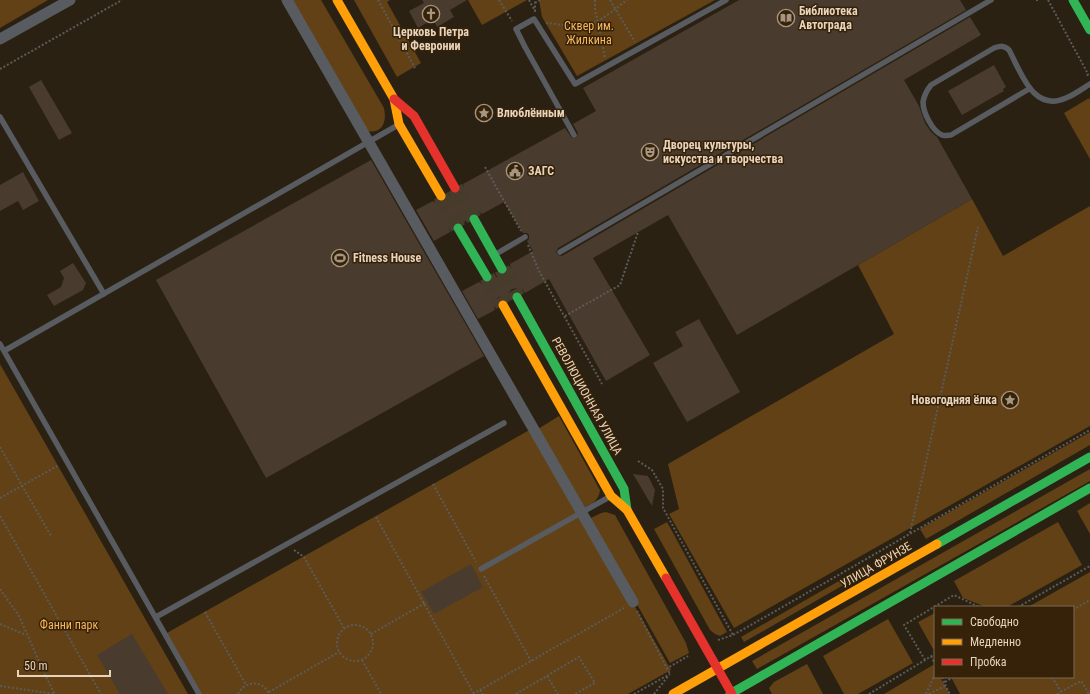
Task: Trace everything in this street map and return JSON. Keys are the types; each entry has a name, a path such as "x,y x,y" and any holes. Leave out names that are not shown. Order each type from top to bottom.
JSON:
{"main road":[{"path":"337,0 394,99 399,124 441,196"},
{"path":"1073,0 1090,30"},
{"path":"394,99 414,116 456,188"},
{"path":"474,219 502,268"},
{"path":"458,228 487,277"},
{"name":"РЕВОЛЮЦИОННАЯ УЛИЦА","path":"518,297 624,489 627,510"},
{"name":"РЕВОЛЮЦИОННАЯ УЛИЦА","path":"503,306 611,496 627,510 718,668 731,694"},
{"name":"УЛИЦА ФРУНЗЕ","path":"673,694 1090,457"},
{"path":"731,694 1090,488"}],"street":[{"path":"0,39 70,0"},
{"path":"287,0 633,602"}],"lane":[{"path":"574,135 516,29 534,19 575,84 726,0"},
{"path":"560,252 991,0"},
{"path":"1029,89 951,135 942,135 935,130 927,116 923,103 930,85 1000,46 1005,46 1009,50 1029,89 1035,95 1044,100 1055,101 1065,99 1087,85"},
{"path":"0,117 104,294"},
{"path":"4,351 399,124"},
{"path":"494,255 525,237"},
{"path":"0,344 200,694"},
{"path":"156,617 504,423"},
{"path":"480,569 611,496"}],"path":[{"path":"0,69 122,0"},
{"path":"499,0 516,29"},
{"path":"529,0 535,11 535,1 540,0"},
{"path":"595,0 595,10 606,67"},
{"path":"610,0 639,49"},
{"path":"536,23 575,26 588,25 598,21 628,0"},
{"path":"1048,0 1088,74 1087,85"},
{"path":"380,1 415,68"},
{"path":"484,167 525,237 539,271 602,384"},
{"path":"910,532 978,227"},
{"path":"564,316 620,285 638,232"},
{"path":"718,640 733,635 1090,430"},
{"path":"0,447 51,536"},
{"path":"0,498 67,460"},
{"path":"638,461 652,470 663,489 663,508 733,635"},
{"path":"429,486 436,482"},
{"path":"380,513 375,517 474,694 633,602 666,669 670,674 634,694"},
{"path":"0,516 101,694"},
{"path":"287,544 304,557 344,628"},
{"path":"297,560 304,557"},
{"path":"1020,606 1090,566"},
{"path":"0,589 19,616 55,694"},
{"path":"936,606 954,595 977,606"},
{"path":"1074,609 1090,600"},
{"path":"370,634 427,602"},
{"path":"925,660 904,625 934,607"},
{"path":"200,615 206,612 246,685"},
{"path":"0,624 28,635"},
{"path":"359,625 370,634 373,644 372,649 362,660 351,660 342,656 339,652 337,641 338,636 344,628 359,625"},
{"path":"238,694 243,687 252,683 262,685 269,693 339,652"},
{"path":"869,694 934,654"},
{"path":"666,669 688,656"},
{"path":"931,656 934,662"},
{"path":"516,694 579,657 595,683 575,694"},
{"path":"362,660 381,694"},
{"path":"547,676 558,694"},
{"path":"927,694 934,676"},
{"path":"943,678 950,694"},
{"path":"945,682 951,678"},
{"path":"1053,678 1061,692"},
{"path":"1057,694 1082,680 1089,694"},
{"path":"0,686 55,694"},
{"path":"927,694 945,686"},
{"path":"480,690 482,694"}],"green space":[{"path":"0,0 48,0 0,28"},
{"path":"292,0 321,0 384,108 385,118 383,126 377,130 367,131"},
{"path":"354,0 390,0 387,2 421,63 397,77"},
{"path":"468,0 527,0 482,25"},
{"name":"Сквер им. Жилкина","path":"539,0 715,0 577,76 542,17"},
{"path":"1089,98 1090,100 1090,159 1064,113"},
{"path":"972,199 1003,256 1090,206 1090,426 734,628 669,514 679,509 668,464 894,334 858,265"},
{"name":"Фанни парк","path":"0,364 188,694 0,694"},
{"path":"559,416 600,490 597,499 583,509 538,429"},
{"path":"533,428 671,670 628,694 199,694 165,634"},
{"path":"1090,432 1090,445 926,539 920,529"},
{"path":"1090,469 1090,481 757,669 752,661"},
{"path":"1090,503 1090,534 1077,511"},
{"path":"606,512 615,515 686,643 689,653 670,663 589,519"},
{"path":"667,522 727,632 720,636 710,630 654,529"},
{"path":"1058,522 1082,565 1009,606 983,606 963,598 954,581"},
{"path":"865,566 868,571 744,642 741,637"},
{"path":"1090,572 1090,694 960,694 952,678 1074,678 1074,606 1030,606"},
{"path":"934,614 934,648 933,649 918,622"},
{"path":"888,619 913,663 858,694 844,694 823,656"},
{"path":"807,664 823,694 772,694 769,688 774,682"},
{"path":"933,665 934,678 941,678 950,694 884,694"}],"building":[{"name":"Церковь Петра и Февронии","path":"422,0 467,0 450,10 454,17 437,27 433,19 418,28 409,11 424,3"},
{"path":"739,0 960,0 966,10 558,248 556,252 558,255 562,256 970,17 981,35 904,80 919,106 925,123 931,132 937,137 972,199 737,335 668,215 593,258 650,355 606,381 549,279 525,293 522,289 512,289 509,292 508,297 503,296 495,300 495,310 478,319 462,291 479,282 487,286 495,282 496,277 507,277 511,270 510,264 533,251 527,241 529,239 529,235 527,233 523,233 504,202 482,214 474,210 470,211 466,214 465,222 458,219 453,220 449,228 450,232 434,241 416,210 433,201 441,205 449,201 450,196 460,196 463,193 463,184 565,128 572,138 576,138 578,133 573,124 596,111 583,88"},
{"path":"994,65 1006,87 1003,89 1004,91 962,115 948,91"},
{"path":"41,80 72,133 59,140 29,87"},
{"path":"371,160 484,356 266,478 156,280"},
{"path":"23,172 39,201 23,210 18,201 0,211 0,185"},
{"path":"73,263 86,283 83,290 54,306 47,295 61,287 64,278 60,271"},
{"path":"699,319 740,392 687,422 653,363 683,346 675,332"},
{"path":"633,474 648,476 655,490 652,506"},
{"path":"471,564 483,587 434,614 421,592"},
{"path":"132,634 168,694 120,694 97,655"}],"tunnel":[{"path":"455,188 474,219"},
{"path":"441,196 458,228"},
{"path":"502,269 517,297"},
{"path":"487,277 503,305"}],"traffic: fast":[{"path":"1073,0 1090,30"},
{"path":"474,219 502,269"},
{"path":"458,228 487,277"},
{"path":"517,297 624,489 627,510"},
{"path":"937,544 1090,457"},
{"path":"730,694 1090,488"}],"traffic: slow":[{"path":"337,0 394,99 399,124 441,196"},
{"path":"503,305 611,496 627,510 666,578"},
{"path":"673,694 937,544"}],"traffic: jam":[{"path":"394,99 414,116 455,188"},
{"path":"666,578 732,694"}],"place":[{"name":"Церковь Петра и Февронии","path":"431,14"},
{"name":"Библиотека Автограда","path":"786,18"},
{"name":"Влюблённым","path":"484,113"},
{"name":"Дворец культуры, искусства и творчества","path":"650,152"},
{"name":"ЗАГС","path":"515,171"},
{"name":"Fitness House","path":"340,258"},
{"name":"Новогодняя ёлка","path":"1010,400"}]}
